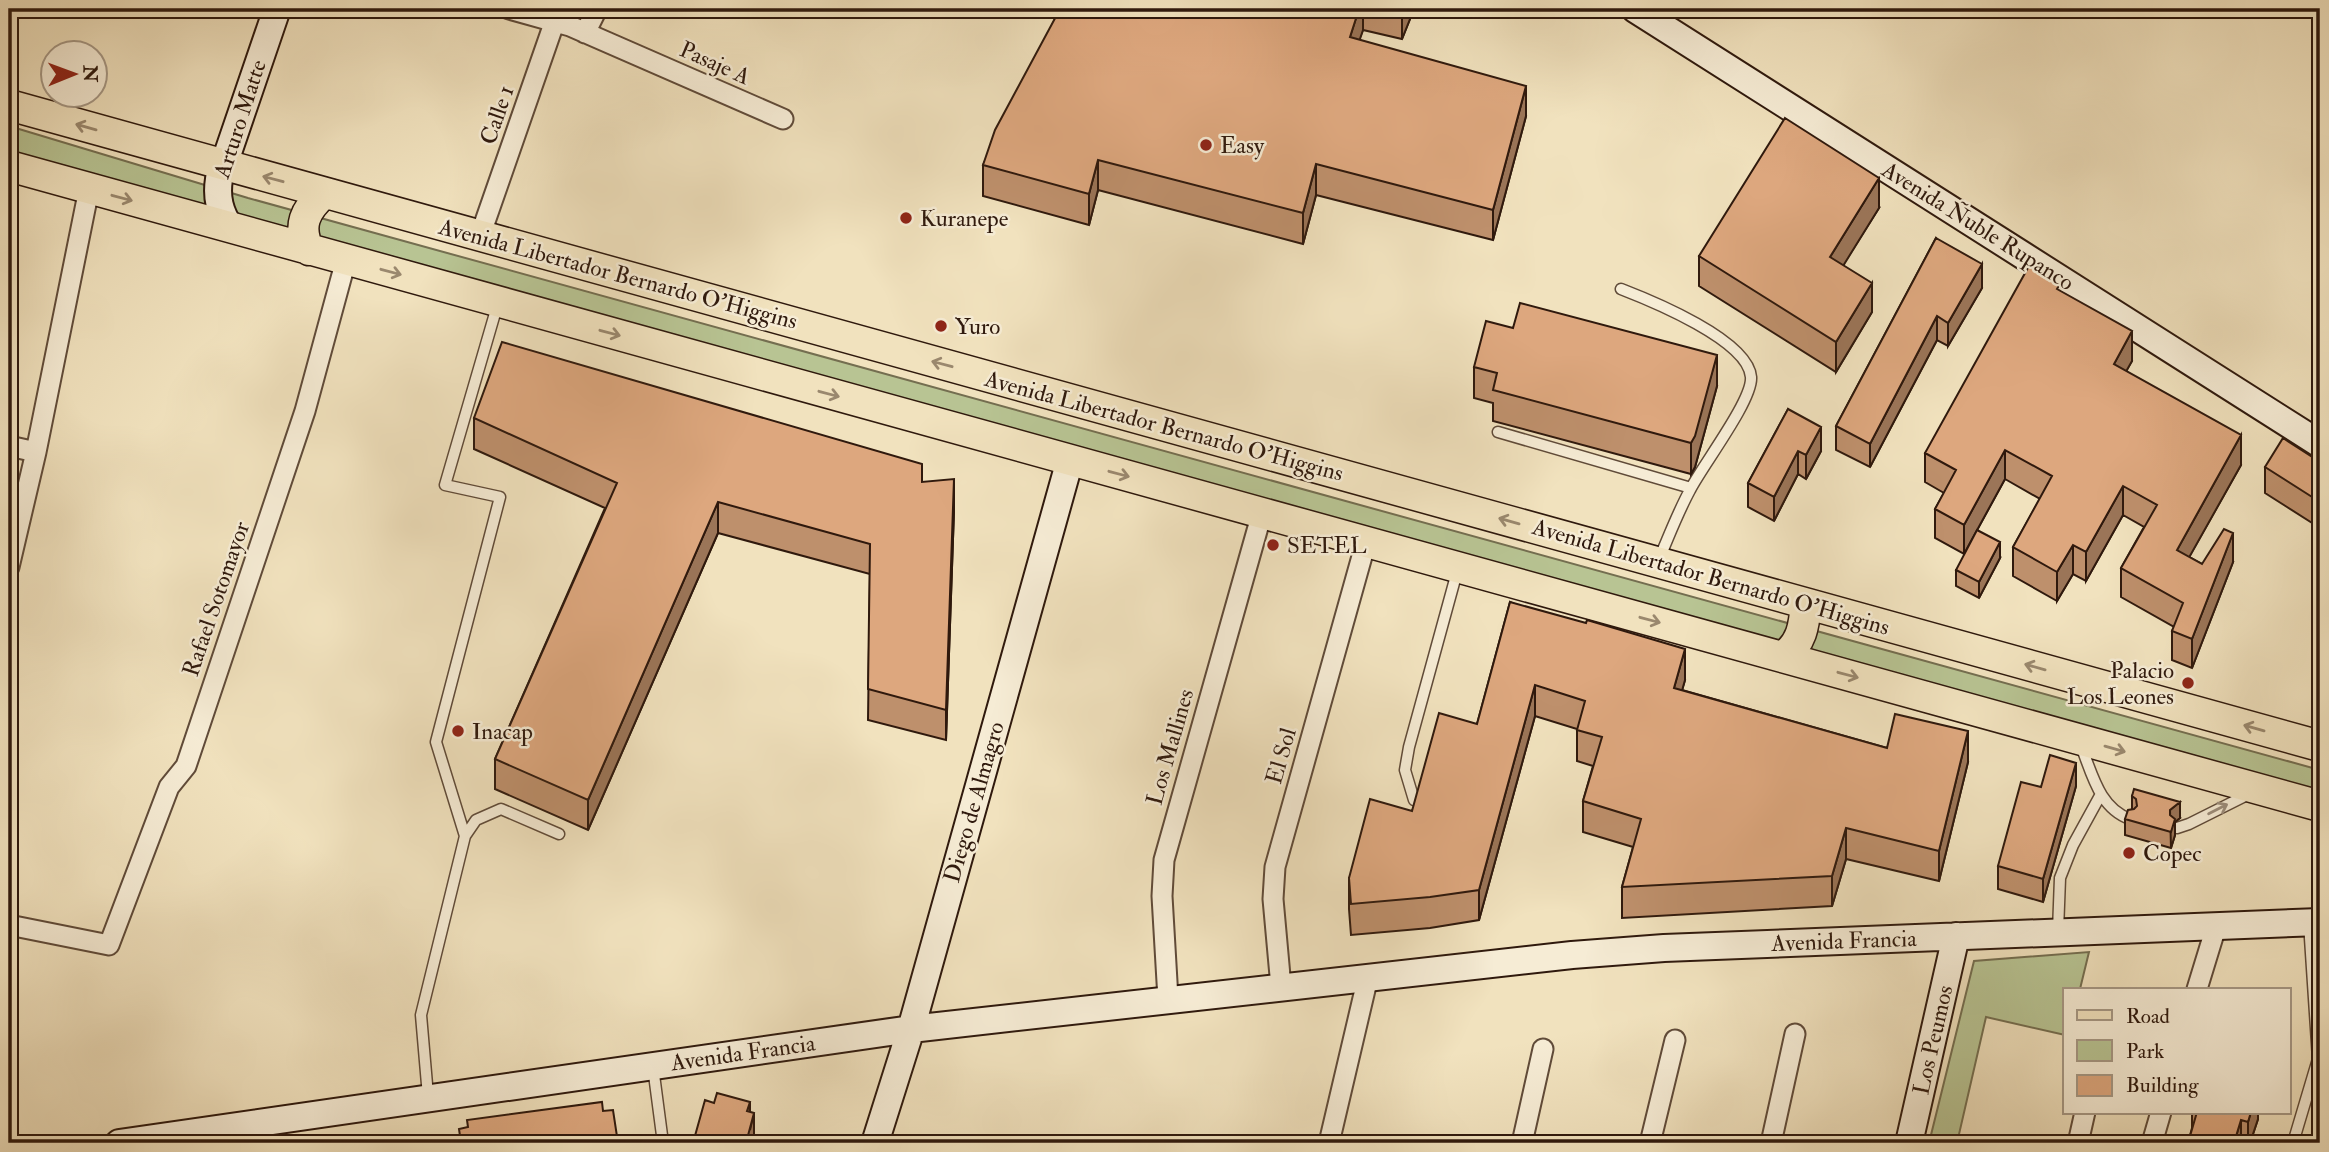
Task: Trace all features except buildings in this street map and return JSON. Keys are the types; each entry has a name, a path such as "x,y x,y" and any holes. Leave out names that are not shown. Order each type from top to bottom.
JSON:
{"main road":[{"name":"Avenida Libertador Bernardo O'Higgins","path":"9,105 2320,747"},
{"path":"9,166 2320,806"},
{"path":"309,250 302,231 303,221 306,211 324,193"},
{"path":"1783,657 1801,636 1805,604"}],"street":[{"name":"Arturo Matte","path":"230,228 220,210 218,200 217,190 222,166 277,9"},
{"name":"Pasaje A","path":"509,9 557,15 585,33 783,119"},
{"path":"585,33 597,9"},
{"name":"Avenida Ñuble Rupanco","path":"1635,9 2320,444"},
{"name":"Calle 1","path":"480,236 557,15"},
{"path":"9,567 36,452 89,189"},
{"name":"Rafael Sotomayor","path":"9,925 109,945 170,787 186,766 305,411 346,260"},
{"path":"9,446 36,452"},
{"name":"Diego de Almagro","path":"875,1143 911,1029 1070,460"},
{"name":"Los Mallines","path":"1168,999 1162,896 1164,860 1262,513"},
{"name":"El Sol","path":"1280,987 1273,899 1275,867 1366,542"},
{"name":"Avenida Francia","path":"119,1143 911,1029 1572,955 1664,948 2315,923"},
{"path":"2197,988 2216,927"},
{"name":"Los Peumos","path":"1909,1143 1956,936"},
{"path":"1329,1143 1368,977"},
{"path":"1771,1143 1795,1034"},
{"path":"1650,1143 1675,1040"},
{"path":"1522,1143 1544,1049"},
{"path":"2078,1143 2085,1114"},
{"path":"2152,1143 2160,1114"}],"lane":[{"path":"1622,289 1672,310 1716,336 1745,363 1751,378 1746,397 1691,488 1657,562"},
{"path":"465,836 436,743 500,498 445,485 498,302"},
{"path":"1498,432 1691,488"},
{"path":"1414,800 1405,770 1409,747 1459,568"},
{"path":"2078,739 2101,794 2110,808 2130,819"},
{"path":"2177,828 2258,789"},
{"path":"2058,933 2060,878 2073,845 2101,794"},
{"path":"428,1100 421,1015 465,836 476,820 501,810 559,834"},
{"path":"2293,1143 2318,1059 2315,923"},
{"path":"653,1067 663,1143"}],"green space":[{"path":"9,126 248,198 2320,770 2320,794 9,152"},
{"path":"2089,952 2080,988 2063,988 2063,1035 1986,1017 1957,1143 1930,1139 1974,961"}],"place":[{"name":"Easy","path":"1206,145"},
{"name":"Kuranepe","path":"906,218"},
{"name":"Yuro","path":"941,326"},
{"name":"SETEL","path":"1273,545"},
{"name":"Palacio Los Leones","path":"2188,683"},
{"name":"Inacap","path":"458,731"},
{"name":"Copec","path":"2129,853"}]}
